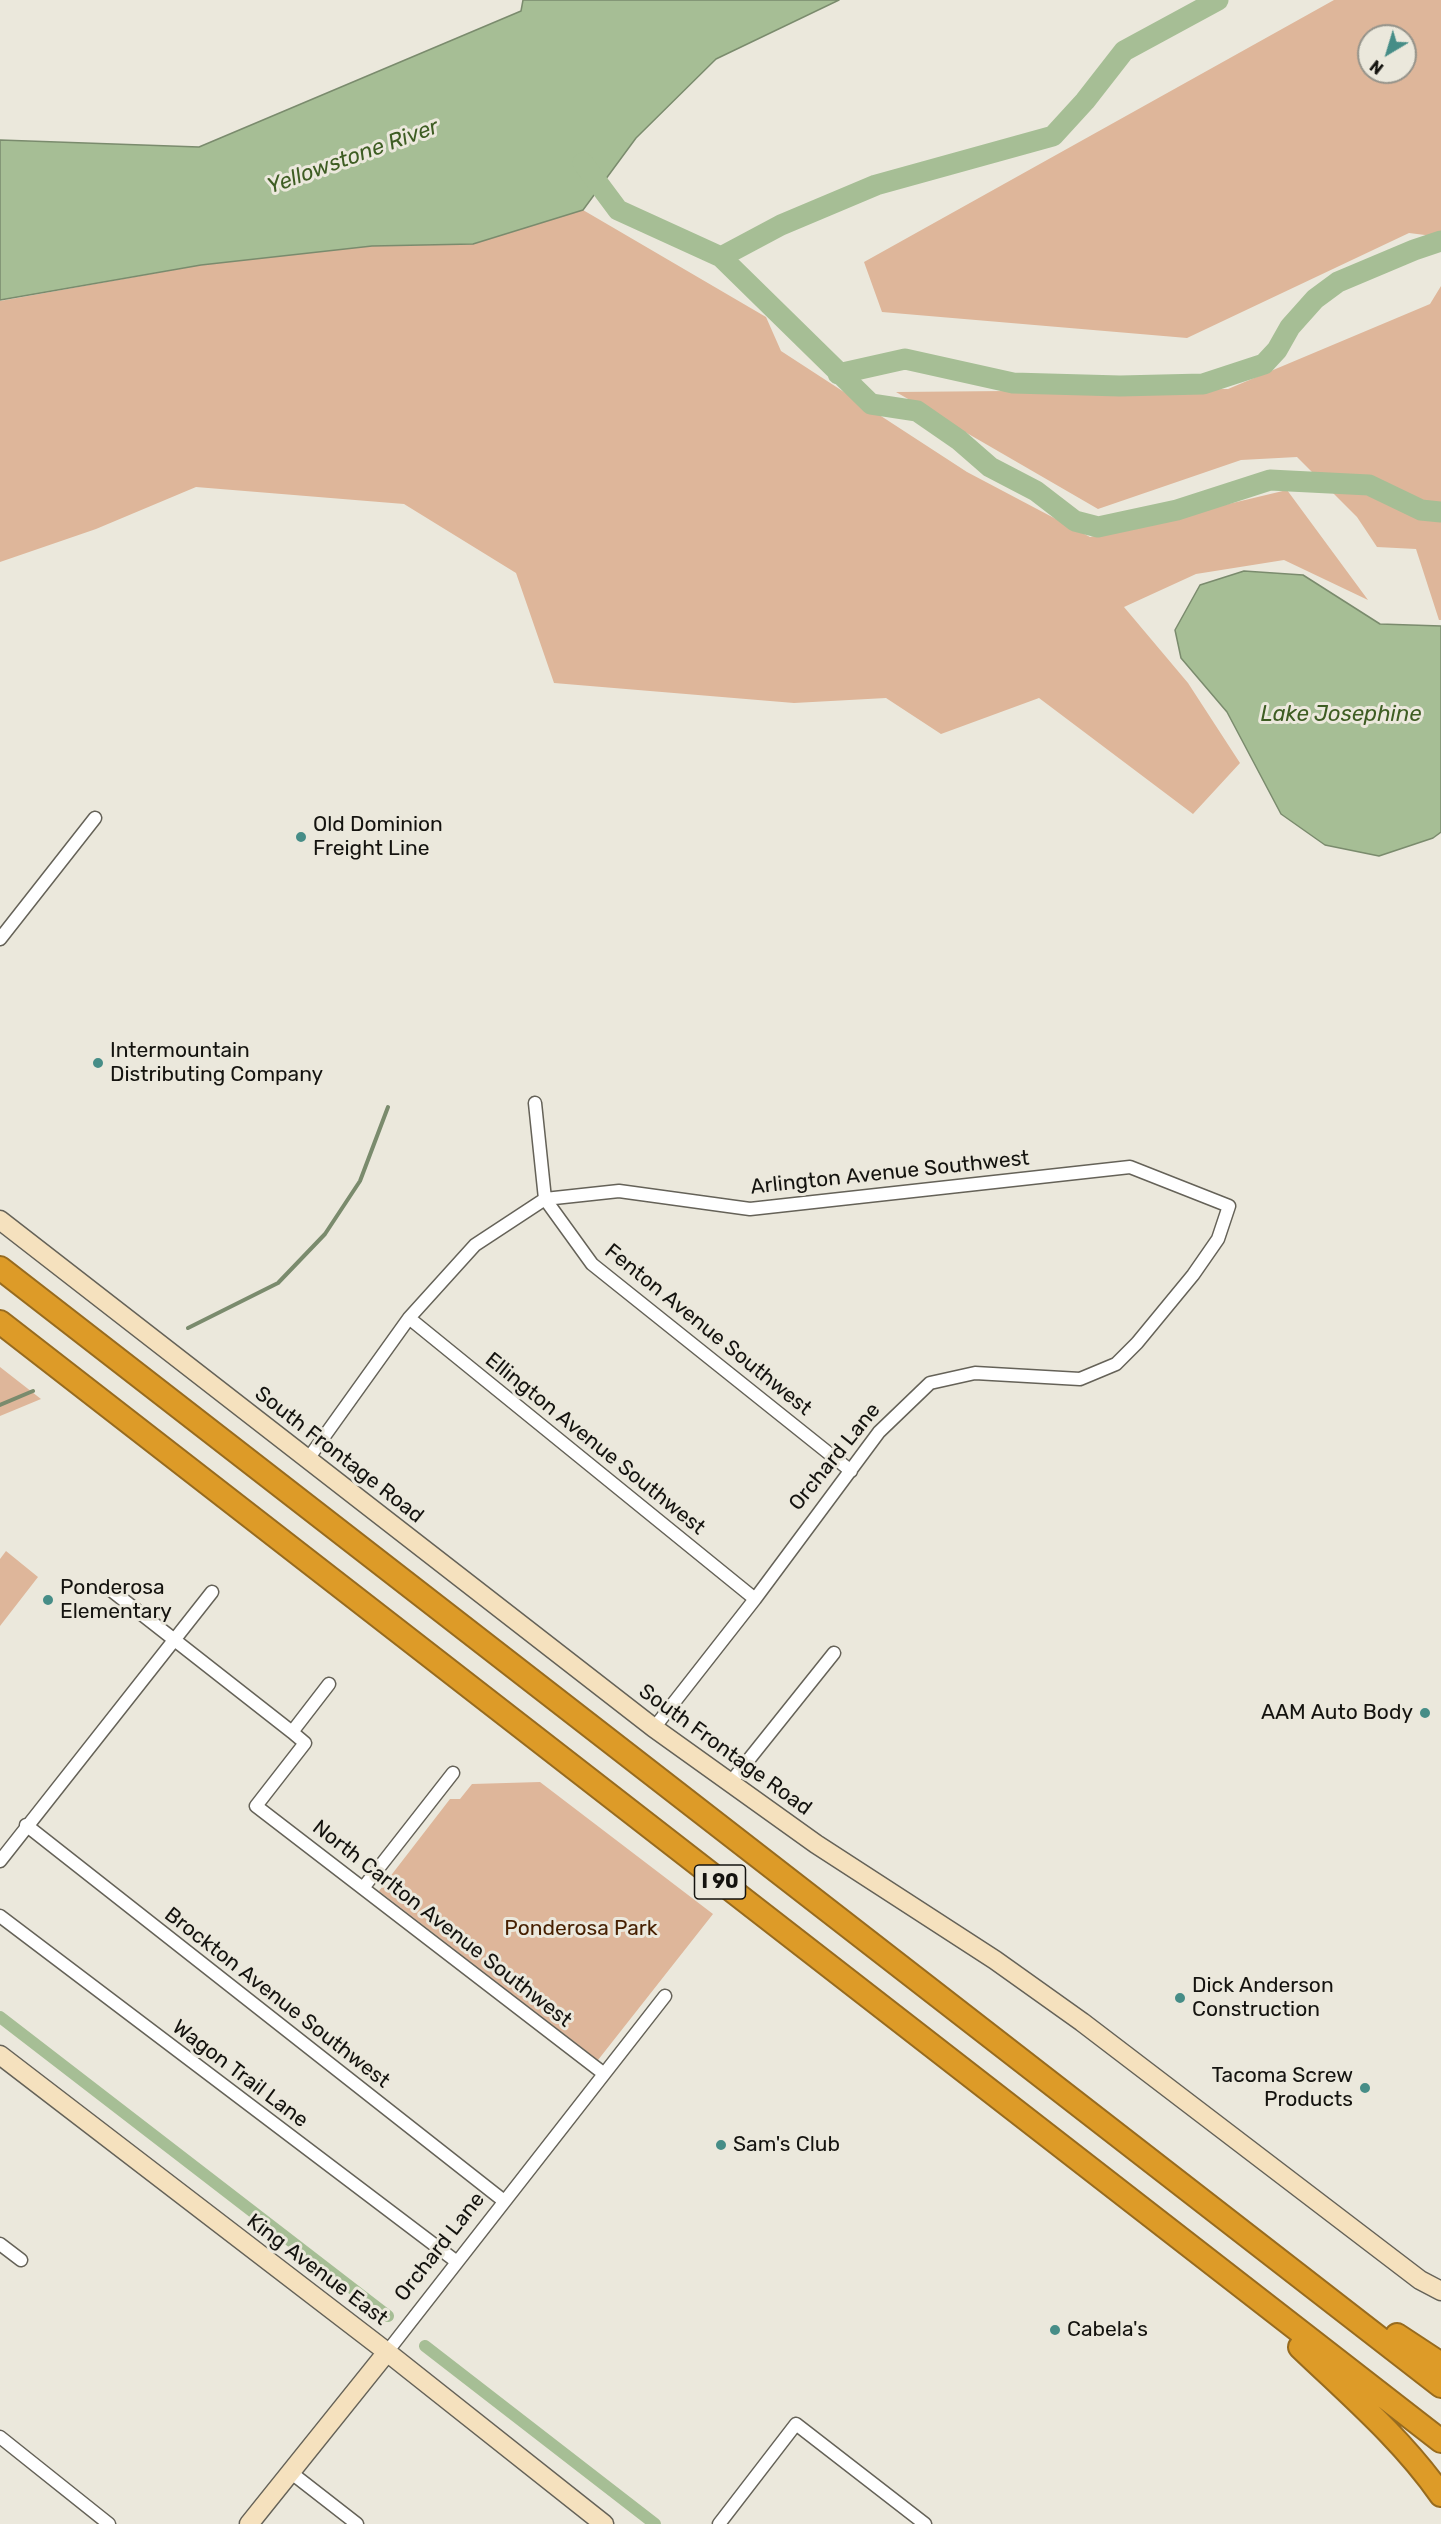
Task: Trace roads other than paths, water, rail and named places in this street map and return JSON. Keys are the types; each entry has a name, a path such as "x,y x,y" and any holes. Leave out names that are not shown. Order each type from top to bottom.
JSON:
{"highway":[{"name":"I 90","path":"0,1268 1441,2386"},
{"name":"I 90","path":"0,1322 1441,2441"},
{"path":"1247,2236 1441,2364"},
{"path":"1214,2265 1372,2417 1425,2471 1441,2495"}],"main road":[{"name":"South Frontage Road","path":"0,1220 654,1728 816,1844 995,1960 1082,2022 1420,2280 1441,2291"},
{"name":"King Avenue East","path":"0,2055 387,2352 604,2524"},
{"name":"Orchard Lane","path":"249,2524 387,2352"}],"street":[{"path":"0,939 95,818"},
{"path":"535,1103 544,1199"},
{"name":"Arlington Avenue Southwest","path":"308,1459 409,1318 475,1245 544,1199 619,1191 750,1209 1130,1167 1229,1206"},
{"name":"Fenton Avenue Southwest","path":"544,1199 592,1264 851,1471"},
{"name":"Orchard Lane","path":"654,1728 755,1599 879,1432 930,1383 975,1373 1080,1379 1116,1364 1137,1343 1193,1275 1218,1239 1229,1206"},
{"name":"Ellington Avenue Southwest","path":"409,1318 755,1599"},
{"path":"107,1587 292,1732 329,1684"},
{"path":"0,1861 26,1825 212,1592"},
{"path":"730,1783 834,1653"},
{"name":"North Carlton Avenue Southwest","path":"292,1732 305,1743 256,1806 603,2073"},
{"path":"363,1888 453,1773"},
{"name":"Brockton Avenue Southwest","path":"26,1825 504,2201"},
{"name":"Wagon Trail Lane","path":"0,1917 457,2262"},
{"name":"Orchard Lane","path":"387,2352 665,1996"},
{"path":"0,2244 21,2260"},
{"path":"718,2524 795,2424 925,2524"},
{"path":"0,2437 109,2524"},
{"path":"290,2471 357,2524"}],"water":[{"name":"Yellowstone River","path":"523,0 839,0 716,59 636,138 583,210 473,244 372,246 201,265 0,300 0,140 199,147 521,11"},
{"name":"Lake Josephine","path":"1244,571 1303,575 1380,624 1441,626 1441,832 1433,838 1379,856 1325,845 1281,814 1227,712 1181,658 1175,630 1200,585"}],"waterway":[{"path":"721,257 781,225 876,185 1053,136 1085,101 1124,51 1218,0"},
{"path":"583,163 618,210 721,257 871,404 917,411 959,440 990,467 1036,491 1075,521 1098,527 1177,510 1270,480 1369,485 1421,510 1441,512"},
{"path":"838,374 905,359 1013,383 1120,386 1203,384 1264,364 1277,350 1290,327 1315,299 1338,282 1441,241"},
{"path":"188,1328 278,1283 325,1234 360,1181 388,1107"},
{"path":"0,1405 33,1391"},
{"path":"0,2017 388,2316"},
{"path":"425,2346 655,2524"}],"place":[{"name":"Old Dominion Freight Line","path":"301,837"},
{"name":"Intermountain Distributing Company","path":"98,1063"},
{"name":"Ponderosa Elementary","path":"48,1600"},
{"name":"AAM Auto Body","path":"1425,1713"},
{"name":"Dick Anderson Construction","path":"1180,1998"},
{"name":"Tacoma Screw Products","path":"1365,2088"},
{"name":"Sam's Club","path":"721,2145"},
{"name":"Cabela's","path":"1055,2330"}],"park label":[{"name":"Ponderosa Park","path":"581,1929"}]}
